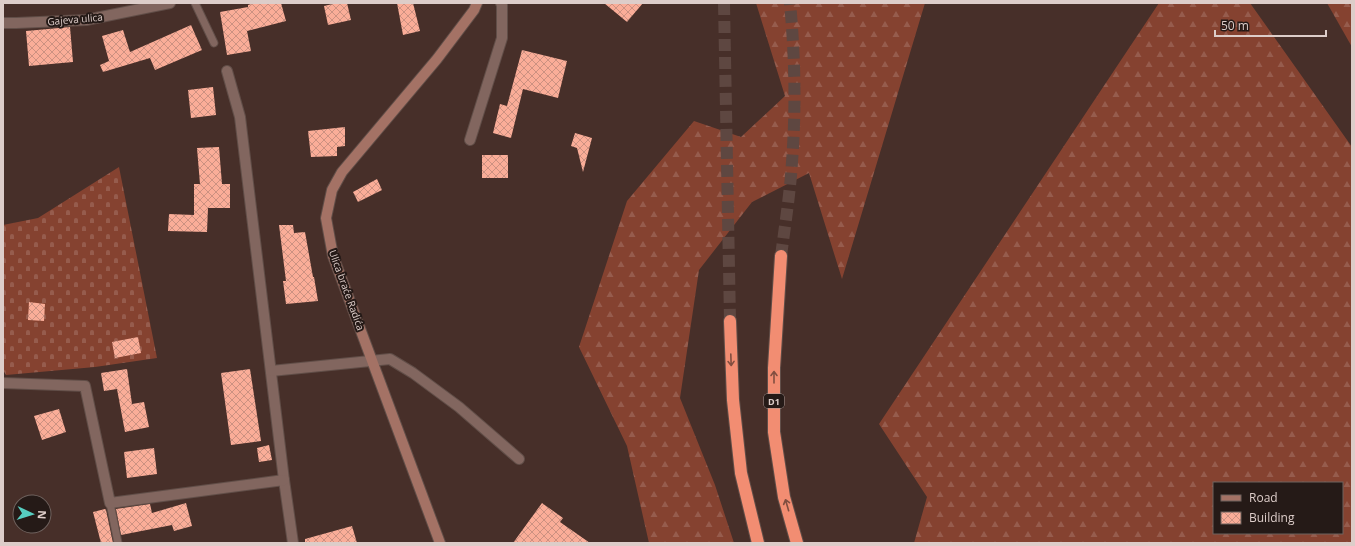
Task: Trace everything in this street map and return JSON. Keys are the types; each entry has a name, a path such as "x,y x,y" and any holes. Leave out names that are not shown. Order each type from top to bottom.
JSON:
{"highway":[{"name":"D1","path":"781,256 774,368 774,432 784,497 797,543"},
{"path":"730,321 733,400 741,473 758,543"}],"main road":[{"name":"Ulica braće Radića","path":"440,543 333,256 326,218 332,190 342,172 438,59 474,10 477,3"}],"street":[{"name":"Gajeva ulica","path":"3,23 16,24 86,20 170,3"},
{"path":"470,140 502,38 501,3"},
{"path":"227,71 240,117 293,543"},
{"path":"271,371 390,359 413,373 459,407 519,459"},
{"path":"3,382 85,386 110,502 284,480"}],"lane":[{"path":"195,3 214,43"},
{"path":"110,502 118,543"}],"green space":[{"path":"756,3 925,3 842,279 809,173 752,202 699,270 680,398 715,485 734,543 649,543 627,446 579,347 627,201 694,121 741,137 785,96"},
{"path":"1159,3 1250,3 1352,147 1352,543 914,543 927,497 879,424"},
{"path":"1327,3 1352,3 1352,47"},
{"path":"119,167 157,358 95,367 6,375 3,370 3,225 38,218"}],"building":[{"path":"254,3 281,3 286,21 247,31 251,51 227,55 220,12 248,7 248,5"},
{"path":"337,3 347,3 351,20 328,25 324,6"},
{"path":"397,3 413,3 420,31 403,35"},
{"path":"604,3 643,3 627,22"},
{"path":"191,25 202,50 155,70 150,58 103,72 100,65 109,61 102,36 123,30 130,52"},
{"path":"70,27 73,62 29,66 26,31"},
{"path":"522,50 567,61 558,98 523,89 511,138 493,133 500,104 507,106"},
{"path":"213,87 216,115 191,118 188,90"},
{"path":"345,127 345,146 337,147 337,156 311,157 308,131"},
{"path":"575,133 592,138 583,172 577,148 571,146"},
{"path":"219,147 222,184 230,184 230,208 208,208 207,232 168,231 169,214 194,215 194,184 200,184 197,148"},
{"path":"482,155 508,155 508,178 482,178"},
{"path":"377,179 382,190 358,202 353,192"},
{"path":"279,225 293,225 294,233 305,232 318,301 286,304 283,281 286,281"},
{"path":"29,302 45,304 44,321 28,320"},
{"path":"138,337 141,353 115,358 112,342"},
{"path":"127,369 132,404 144,402 149,427 125,432 117,389 104,391 101,373"},
{"path":"250,369 261,441 231,445 221,373"},
{"path":"59,409 66,432 42,440 34,416"},
{"path":"269,445 272,460 259,462 257,448"},
{"path":"154,448 157,474 127,478 124,452"},
{"path":"186,503 192,526 174,531 172,525 121,535 116,509 150,504 152,513"},
{"path":"542,503 563,518 560,522 590,543 513,543"},
{"path":"105,509 113,543 101,543 93,512"},
{"path":"352,526 357,543 305,543 305,539"}],"tunnel":[{"path":"724,3 730,321"},
{"path":"781,256 790,186 794,122 794,63 790,3"}]}
